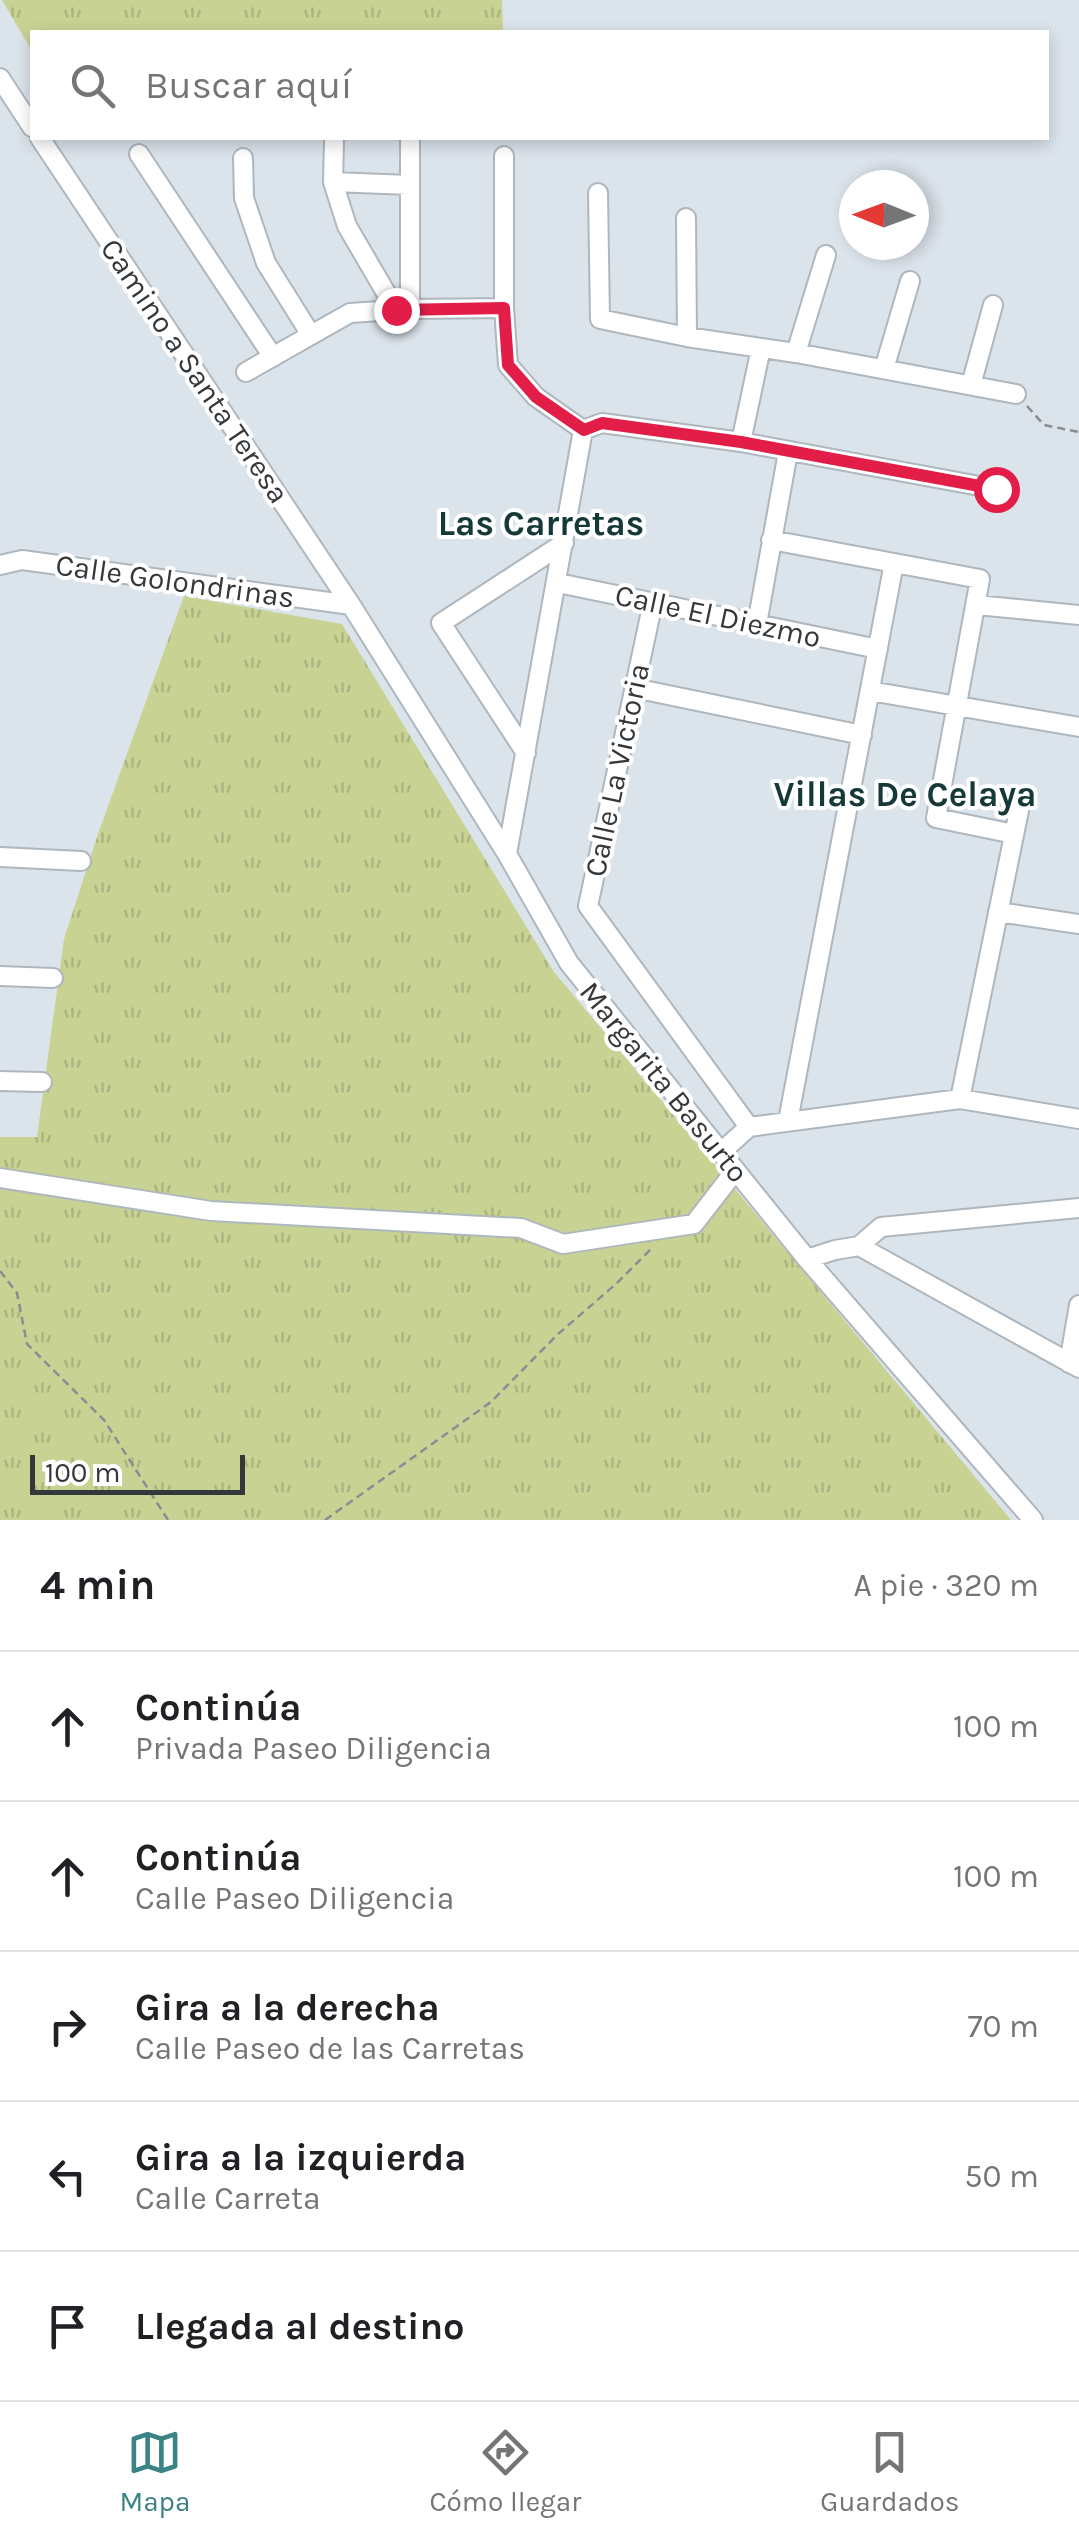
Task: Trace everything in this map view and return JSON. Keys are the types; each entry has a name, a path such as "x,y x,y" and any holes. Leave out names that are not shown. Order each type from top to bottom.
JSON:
{"street":[{"path":"0,78 30,124"},
{"name":"Camino a Santa Teresa","path":"41,140 351,604"},
{"path":"334,141 333,182 347,226 403,309"},
{"path":"403,309 410,141"},
{"path":"139,154 273,357"},
{"path":"504,156 508,365 536,397 584,430"},
{"path":"243,158 244,198 266,263 311,335"},
{"path":"333,182 410,186"},
{"path":"598,193 600,318 687,337 884,368 1016,394"},
{"path":"686,218 687,337"},
{"path":"796,353 826,256"},
{"path":"884,368 910,281"},
{"path":"970,385 993,305"},
{"path":"246,372 350,313 504,308"},
{"path":"741,442 761,348"},
{"path":"584,430 602,423 741,442 996,489"},
{"path":"508,854 584,430"},
{"path":"756,624 788,452"},
{"path":"771,540 980,579 936,818 1014,834"},
{"path":"526,753 441,623 564,543"},
{"name":"Calle Golondrinas","path":"0,566 22,560 351,604"},
{"path":"788,1121 894,563"},
{"name":"Calle El Diezmo","path":"558,582 878,649"},
{"name":"Calle La Victoria","path":"652,602 588,906 749,1127"},
{"name":"Margarita Basurto","path":"351,604 508,854 569,963 806,1259 1033,1520"},
{"path":"977,605 1079,616"},
{"path":"634,688 862,734"},
{"path":"870,691 1078,722"},
{"path":"960,1099 1022,796"},
{"path":"0,857 81,860"},
{"path":"998,912 1079,924"},
{"path":"0,976 52,978"},
{"path":"0,1080 42,1082"},
{"path":"720,1153 749,1127 960,1099 1079,1118"},
{"path":"0,1178 211,1211 521,1228 563,1244 694,1224 735,1172"},
{"path":"806,1259 858,1246 881,1227 1079,1208"},
{"path":"858,1246 1074,1365 1079,1305"}],"path":[{"path":"1016,394 1044,425 1079,432"},
{"path":"325,1520 491,1402 556,1335 651,1250"},
{"path":"0,1271 18,1293 26,1344 104,1420 168,1520"}],"green space":[{"path":"2,0 502,0 503,30 30,30 30,48"},
{"path":"184,596 342,624 554,972 1011,1520 0,1520 0,1137 37,1137 64,939"}],"district":[{"name":"Las Carretas","path":"541,523"},
{"name":"Villas De Celaya","path":"905,794"}],"route":[{"path":"396,310 504,308 508,365 536,397 584,430 602,423 741,442 996,489"}]}
